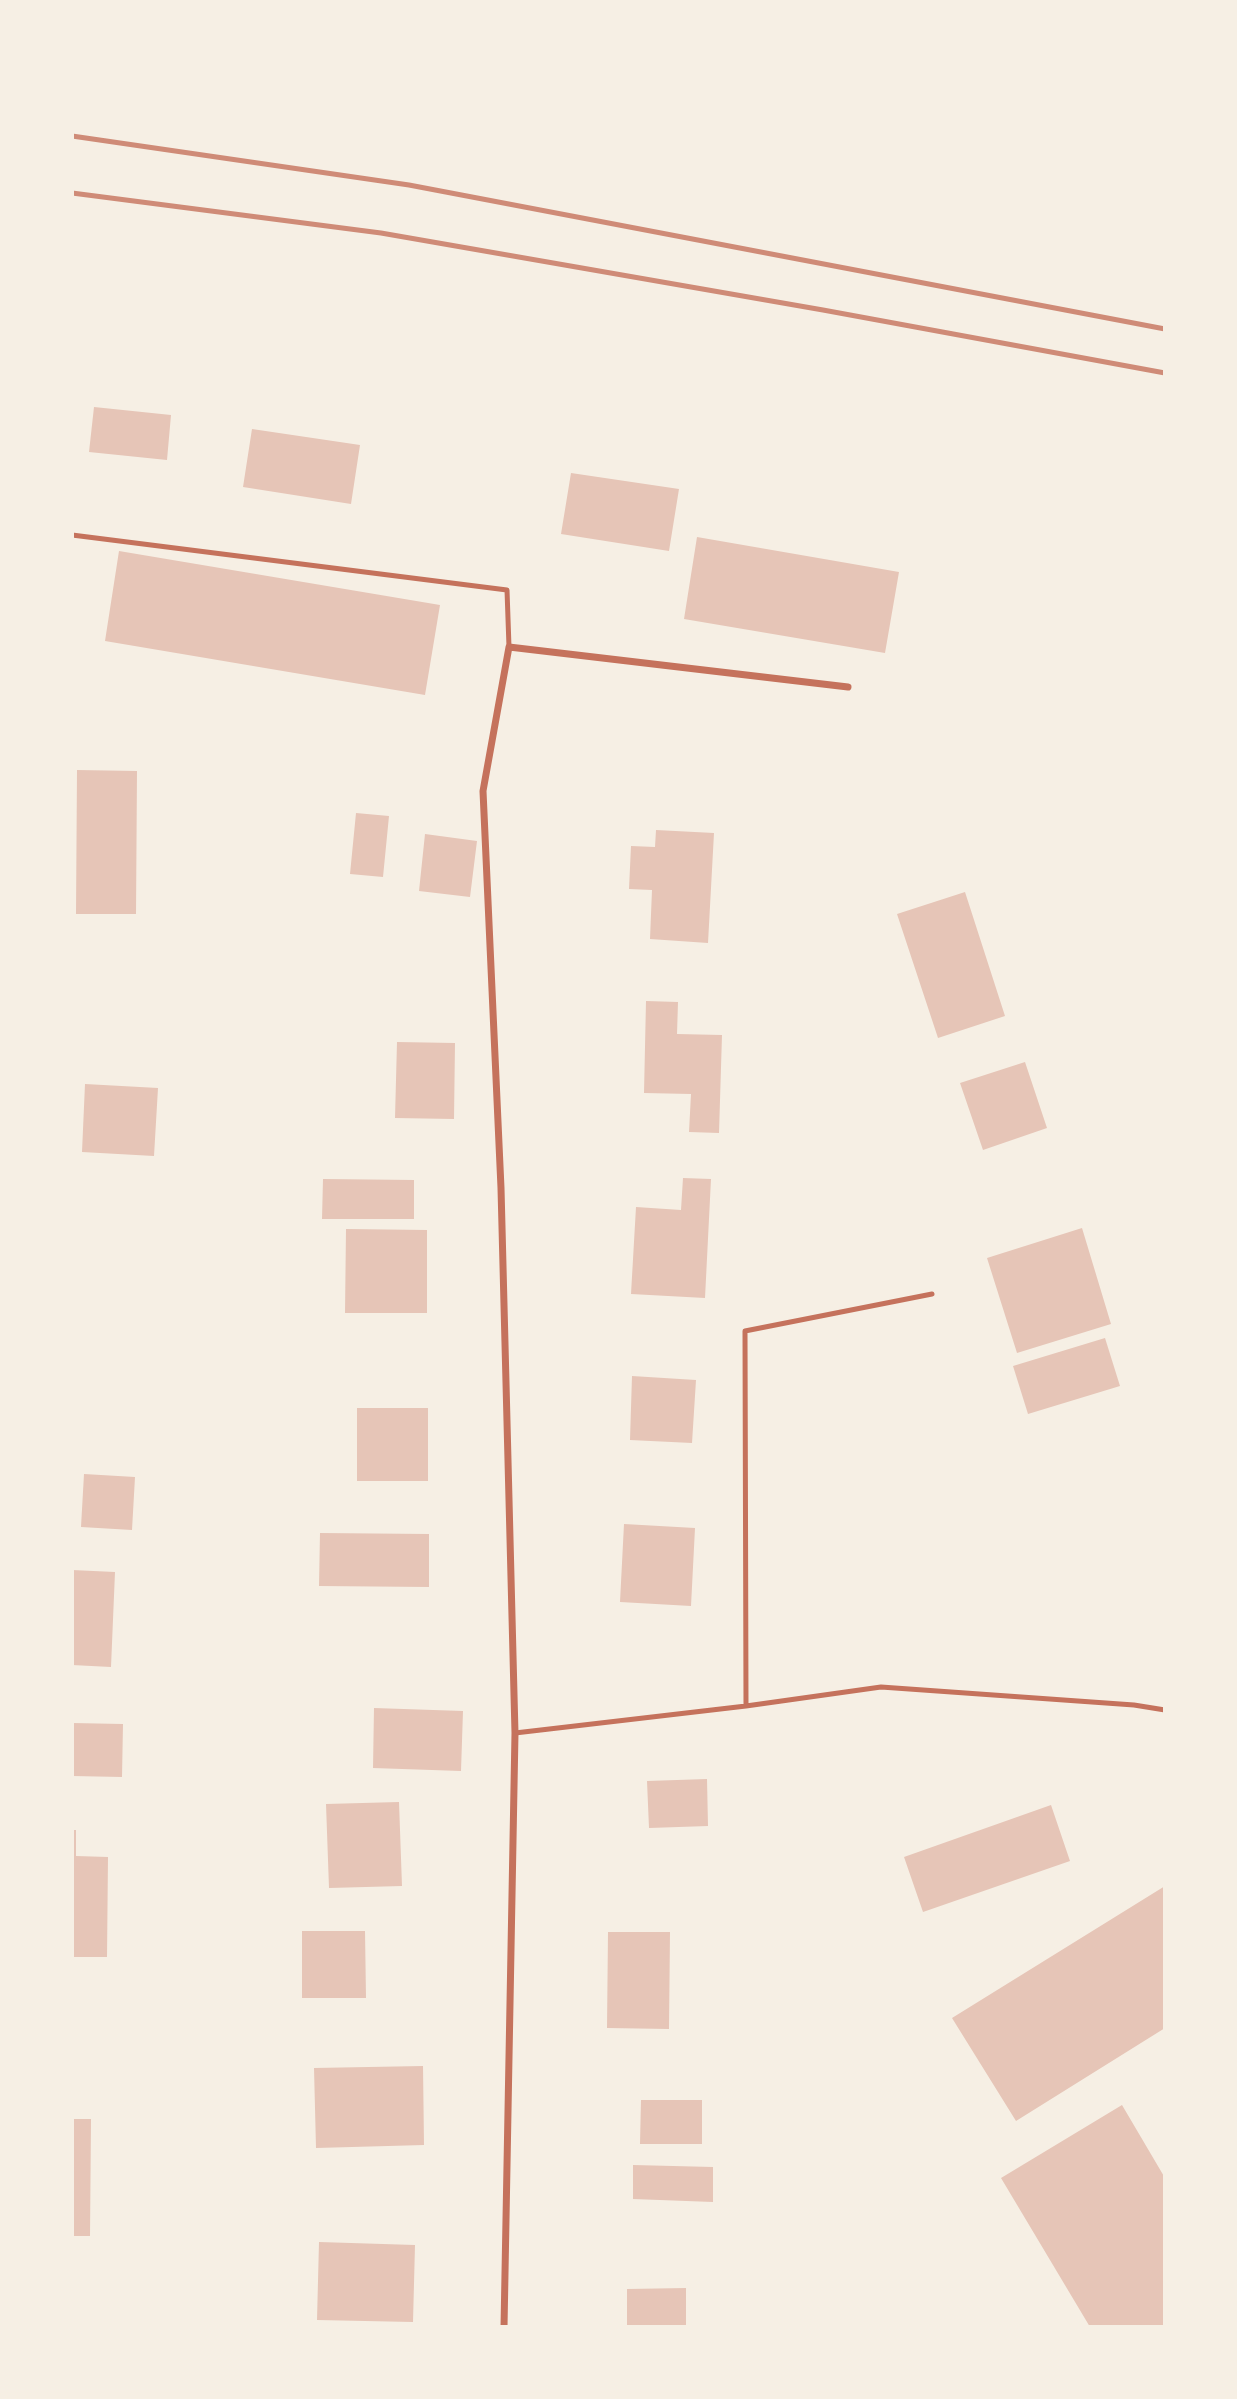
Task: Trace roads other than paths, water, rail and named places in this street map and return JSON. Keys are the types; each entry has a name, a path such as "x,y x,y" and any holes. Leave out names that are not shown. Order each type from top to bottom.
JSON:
{"street":[{"path":"504,2327 515,1733 501,1188 484,791 509,647 848,687"}],"lane":[{"path":"72,535 507,590 509,647"},
{"path":"746,1706 745,1331 932,1294"},
{"path":"515,1733 881,1687 1134,1705 1165,1710"}],"railway":[{"path":"72,136 409,185 1165,329"},
{"path":"72,193 381,233 1165,373"}]}
